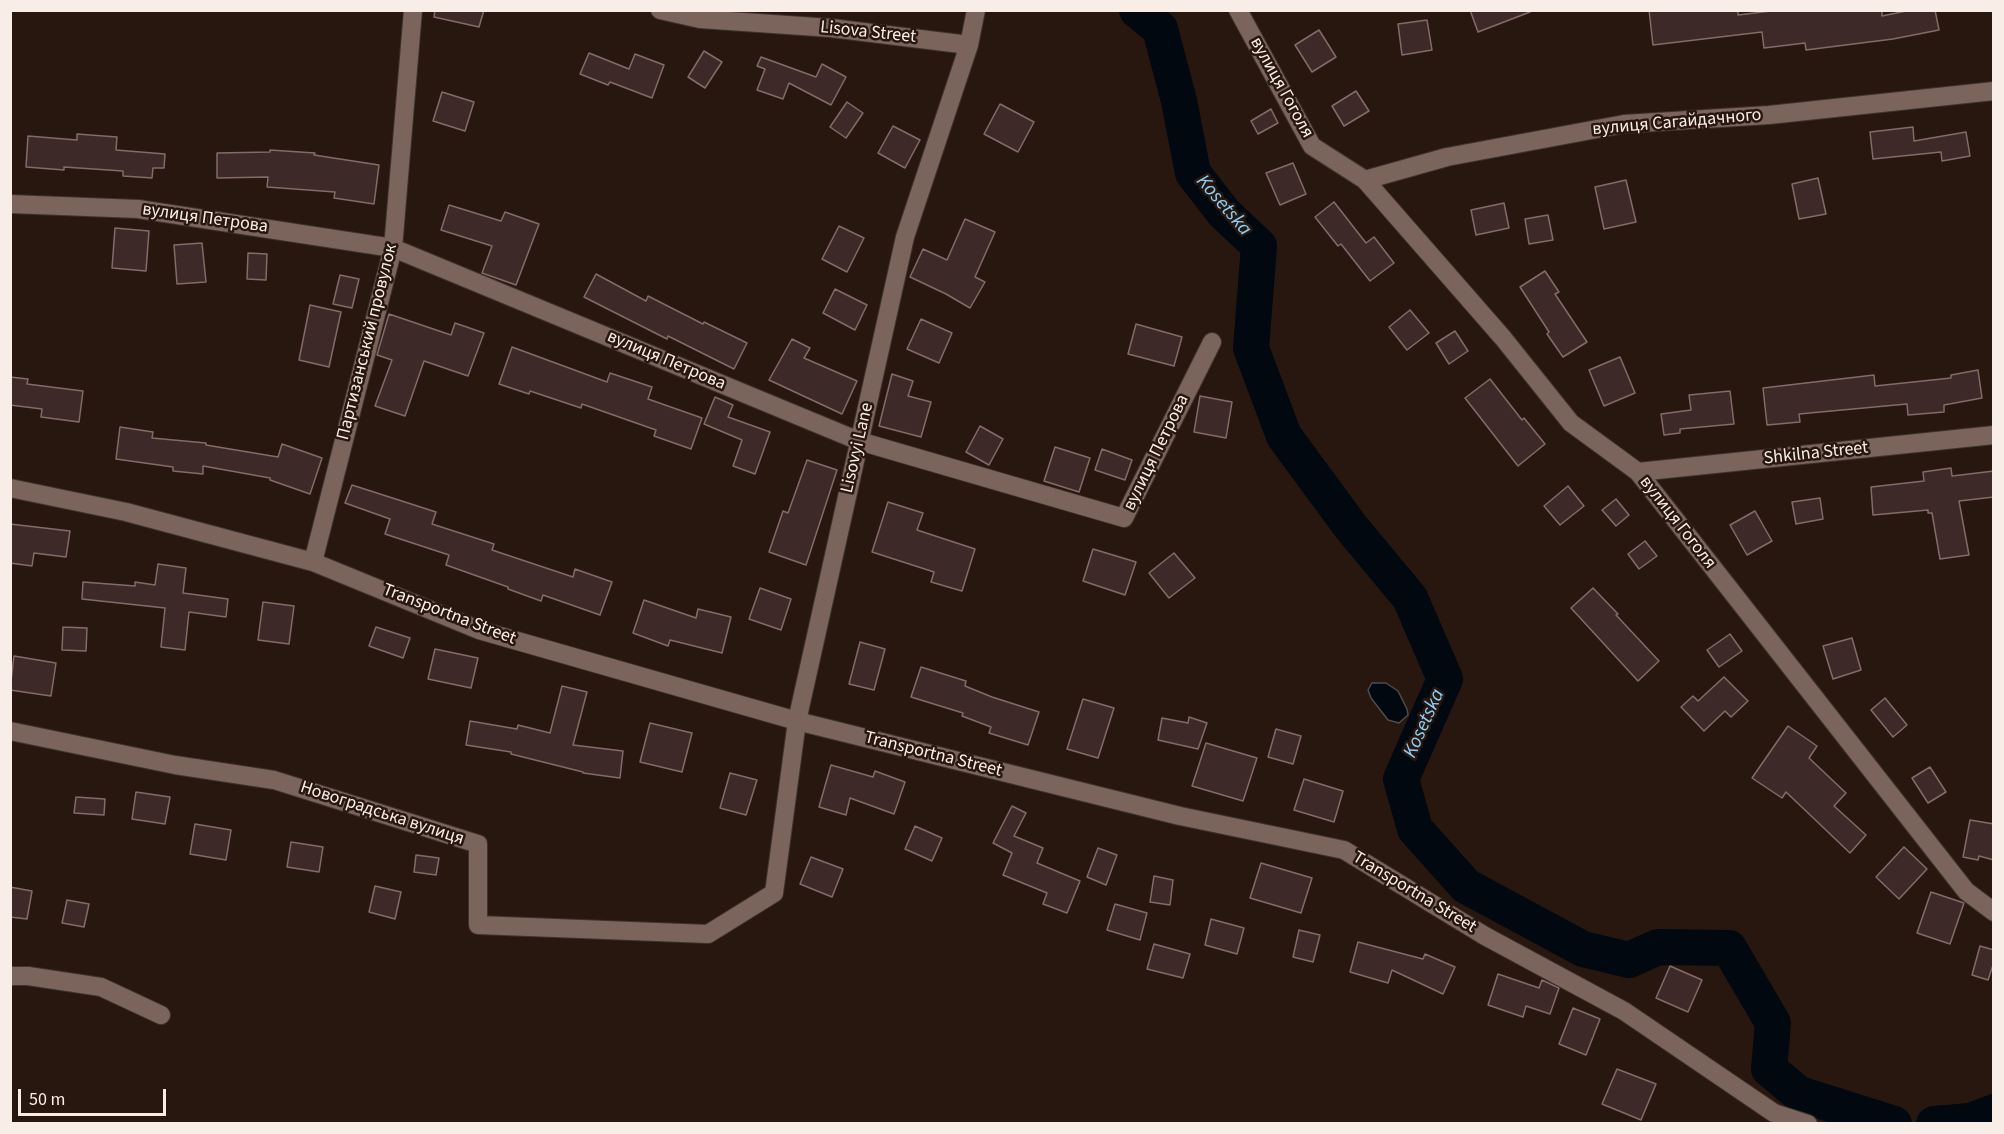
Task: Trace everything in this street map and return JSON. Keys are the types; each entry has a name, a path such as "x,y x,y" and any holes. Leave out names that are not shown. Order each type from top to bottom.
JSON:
{"street":[{"name":"Партизанський провулок","path":"313,562 393,248 413,10"},
{"name":"Lisova Street","path":"660,10 700,19 831,28 969,45"},
{"name":"Lisovyi Lane","path":"774,893 797,721 905,237 969,45 976,10"},
{"name":"вулиця Гоголя","path":"1238,10 1312,146 1365,180 1495,329 1571,423 1638,472 1966,891 1994,912"},
{"name":"вулиця Сагайдачного","path":"1365,180 1447,157 1624,124 1769,115 1994,91"},
{"name":"вулиця Петрова","path":"10,204 138,209 393,248 859,441 1124,518 1212,342"},
{"name":"Shkilna Street","path":"1638,472 1994,435"},
{"name":"Transportna Street","path":"10,488 126,512 313,562 479,630 797,721 1180,816 1344,850 1485,936 1624,1011 1774,1113 1808,1124"},
{"name":"Новоградська вулиця","path":"10,731 175,765 274,780 478,844 478,925 708,934 774,893"},
{"path":"10,976 28,976 101,987 161,1015"}],"shaded area":[{"path":"1372,683 1386,683 1398,691 1408,715 1399,723 1388,720 1371,698 1368,690"}],"building":[{"path":"435,10 484,10 479,27 434,17"},
{"path":"1470,10 1530,10 1530,12 1478,32"},
{"path":"1649,10 1738,10 1738,15 1779,10 1882,10 1882,16 1911,10 1935,10 1939,30 1893,39 1806,50 1805,43 1764,48 1762,32 1653,45"},
{"path":"1427,20 1432,50 1402,55 1398,24"},
{"path":"1319,30 1336,57 1312,72 1295,45"},
{"path":"704,51 722,62 705,88 688,77"},
{"path":"589,53 629,69 635,54 664,65 652,98 610,82 608,85 580,74"},
{"path":"761,57 816,77 822,64 846,77 831,105 789,83 783,99 757,90 765,69 757,66"},
{"path":"1356,91 1369,111 1344,126 1332,106"},
{"path":"442,92 474,102 465,131 433,121"},
{"path":"847,102 863,113 846,138 830,127"},
{"path":"1000,104 1034,122 1018,152 984,134"},
{"path":"1271,109 1278,123 1258,134 1251,121"},
{"path":"893,126 920,140 905,168 878,153"},
{"path":"1913,127 1914,141 1966,132 1970,156 1942,161 1941,152 1873,159 1870,132"},
{"path":"77,134 117,137 116,150 165,154 164,168 153,168 152,178 123,176 123,171 26,167 28,136 77,140"},
{"path":"270,150 315,153 314,155 379,165 374,204 334,198 335,192 267,187 268,177 217,178 217,153 270,152"},
{"path":"1293,163 1306,194 1280,205 1266,173"},
{"path":"1818,178 1826,214 1799,219 1792,184"},
{"path":"1626,180 1636,222 1604,229 1595,187"},
{"path":"1334,202 1366,243 1374,237 1394,263 1370,281 1341,244 1338,246 1315,217"},
{"path":"1504,203 1509,228 1476,235 1471,210"},
{"path":"449,205 501,221 505,212 539,224 516,285 482,273 492,246 441,230"},
{"path":"1548,215 1553,240 1529,244 1525,219"},
{"path":"965,219 995,232 975,277 985,282 970,308 910,277 923,249 947,260"},
{"path":"839,226 864,238 847,272 822,259"},
{"path":"115,228 149,231 146,271 112,268"},
{"path":"202,243 206,282 177,284 174,245"},
{"path":"248,253 267,254 266,280 247,279"},
{"path":"1545,271 1559,292 1555,294 1587,342 1563,357 1520,287"},
{"path":"596,274 646,301 648,296 747,343 734,369 668,336 667,339 584,297"},
{"path":"340,275 359,279 352,308 333,304"},
{"path":"835,289 867,305 855,330 823,313"},
{"path":"310,305 341,312 329,367 299,360"},
{"path":"1410,310 1429,333 1407,350 1389,327"},
{"path":"389,314 451,335 455,323 484,333 468,376 424,361 405,416 375,406 392,360 377,355"},
{"path":"921,319 952,333 939,363 907,349"},
{"path":"1136,324 1182,337 1174,366 1128,354"},
{"path":"1455,331 1468,351 1449,364 1436,343"},
{"path":"792,339 810,348 804,358 857,381 842,414 769,380"},
{"path":"512,347 607,382 610,373 652,387 648,399 702,418 691,449 654,436 656,430 582,404 581,408 530,391 529,394 499,384"},
{"path":"1620,357 1635,393 1604,406 1589,370"},
{"path":"1978,370 1982,398 1944,405 1944,412 1908,415 1907,404 1799,414 1800,422 1767,425 1763,388 1874,375 1875,386 1951,378 1951,375"},
{"path":"892,374 913,381 908,396 931,402 921,437 879,426"},
{"path":"10,377 28,379 27,384 83,391 79,422 41,417 42,409 10,405"},
{"path":"1490,379 1522,420 1524,418 1545,444 1518,466 1465,398"},
{"path":"1730,391 1734,424 1680,429 1680,433 1664,435 1661,414 1691,410 1689,395"},
{"path":"1200,396 1232,402 1226,438 1194,432"},
{"path":"715,397 733,405 728,417 770,432 755,474 733,466 742,440 704,424"},
{"path":"980,426 1003,439 989,465 966,452"},
{"path":"120,427 153,432 152,438 206,443 206,445 278,457 282,444 322,458 310,494 270,480 270,478 203,466 203,474 173,471 173,467 116,459"},
{"path":"1055,447 1090,458 1079,492 1044,481"},
{"path":"1102,449 1132,460 1125,480 1095,470"},
{"path":"807,460 837,470 806,565 769,552 783,511 788,513"},
{"path":"1951,468 1952,476 1994,471 1994,497 1959,501 1969,555 1940,559 1932,513 1928,513 1928,510 1873,515 1871,487 1924,481 1923,472"},
{"path":"352,485 436,512 432,524 494,544 492,550 573,577 575,569 612,582 600,615 543,595 541,601 508,589 508,587 446,565 449,555 385,534 390,519 345,503"},
{"path":"1568,486 1584,506 1560,525 1544,506"},
{"path":"1820,498 1823,519 1796,524 1792,502"},
{"path":"1616,499 1629,515 1616,526 1602,510"},
{"path":"888,502 923,513 917,530 975,549 962,591 931,582 934,572 872,552"},
{"path":"1755,511 1772,541 1747,555 1730,525"},
{"path":"10,524 70,531 66,557 34,553 32,566 10,563"},
{"path":"1645,541 1657,556 1639,569 1628,554"},
{"path":"1093,549 1136,562 1125,595 1083,581"},
{"path":"1174,553 1195,578 1169,598 1149,573"},
{"path":"158,564 186,568 183,593 228,599 226,617 189,612 185,650 161,647 165,608 82,599 83,582 135,586 135,582 155,585"},
{"path":"760,588 791,599 781,630 749,619"},
{"path":"1593,588 1659,661 1638,681 1571,608"},
{"path":"644,600 696,618 698,609 731,617 722,653 670,640 668,646 633,633"},
{"path":"263,602 294,606 289,644 258,640"},
{"path":"63,627 87,628 86,651 62,650"},
{"path":"376,627 410,638 403,658 369,646"},
{"path":"1730,634 1742,651 1719,667 1707,650"},
{"path":"1852,638 1861,670 1833,679 1823,646"},
{"path":"860,642 885,649 874,690 849,684"},
{"path":"435,649 478,658 471,688 428,679"},
{"path":"14,656 56,663 51,696 10,690"},
{"path":"921,667 966,681 965,686 1039,712 1028,745 989,733 991,727 962,716 963,713 911,697"},
{"path":"1724,677 1748,701 1731,717 1725,711 1704,731 1681,707 1693,696 1698,701"},
{"path":"562,686 587,692 573,745 623,751 620,778 583,773 511,754 511,752 466,745 470,721 517,729 518,725 550,733"},
{"path":"1885,698 1907,725 1893,737 1871,710"},
{"path":"1083,699 1114,708 1098,758 1067,749"},
{"path":"1189,717 1207,723 1198,749 1158,740 1162,718 1188,723"},
{"path":"650,723 692,733 682,772 640,762"},
{"path":"1788,726 1817,746 1809,758 1846,793 1834,806 1866,835 1850,853 1786,792 1782,798 1752,778"},
{"path":"1276,729 1301,736 1293,764 1268,757"},
{"path":"1206,743 1257,758 1243,801 1192,786"},
{"path":"831,765 873,777 875,771 905,782 894,814 850,798 846,815 819,807"},
{"path":"1930,767 1946,792 1928,803 1912,778"},
{"path":"730,773 757,780 746,815 720,808"},
{"path":"1304,779 1343,791 1334,822 1294,810"},
{"path":"136,792 170,797 165,824 132,819"},
{"path":"76,797 105,799 104,815 74,813"},
{"path":"1012,806 1026,813 1014,836 1043,848 1037,863 1080,881 1067,913 1043,904 1047,893 1003,875 1012,853 993,843"},
{"path":"1970,820 1994,824 1994,860 1979,856 1978,860 1963,857"},
{"path":"195,824 231,830 226,860 190,854"},
{"path":"915,826 942,838 932,861 905,849"},
{"path":"291,842 323,847 319,872 287,867"},
{"path":"1904,847 1927,869 1899,899 1876,877"},
{"path":"1098,848 1117,855 1106,885 1087,877"},
{"path":"416,855 439,858 436,875 414,872"},
{"path":"811,857 843,869 832,897 800,884"},
{"path":"1261,863 1312,878 1301,913 1250,898"},
{"path":"1154,876 1173,880 1170,905 1150,902"},
{"path":"375,886 401,892 395,919 369,912"},
{"path":"10,887 32,891 27,919 10,917"},
{"path":"1931,892 1964,903 1950,944 1917,933"},
{"path":"67,900 89,904 84,927 62,923"},
{"path":"1115,904 1147,913 1140,940 1107,930"},
{"path":"1211,919 1244,928 1237,954 1205,945"},
{"path":"1299,930 1320,935 1313,962 1293,957"},
{"path":"1358,942 1423,959 1425,954 1455,967 1443,994 1392,970 1388,983 1350,972"},
{"path":"1154,944 1190,954 1183,978 1147,969"},
{"path":"1980,946 1994,950 1994,962 1988,980 1972,975"},
{"path":"1670,966 1702,980 1688,1012 1656,998"},
{"path":"1498,974 1539,988 1542,980 1559,988 1550,1014 1526,1006 1523,1017 1488,1005"},
{"path":"1573,1008 1600,1019 1586,1055 1559,1044"},
{"path":"1617,1069 1656,1084 1641,1120 1602,1104"}],"waterway":[{"name":"Kosetska","path":"1137,10 1160,29 1179,101 1193,173 1224,213 1259,246 1251,348 1284,436 1351,527 1410,598 1445,679 1401,779 1415,829 1466,886 1583,949 1629,960 1658,947 1729,948 1773,1023 1769,1069 1799,1094 1894,1124"},
{"name":"Kosetska","path":"1934,1124 1970,1121 1994,1112"}]}
